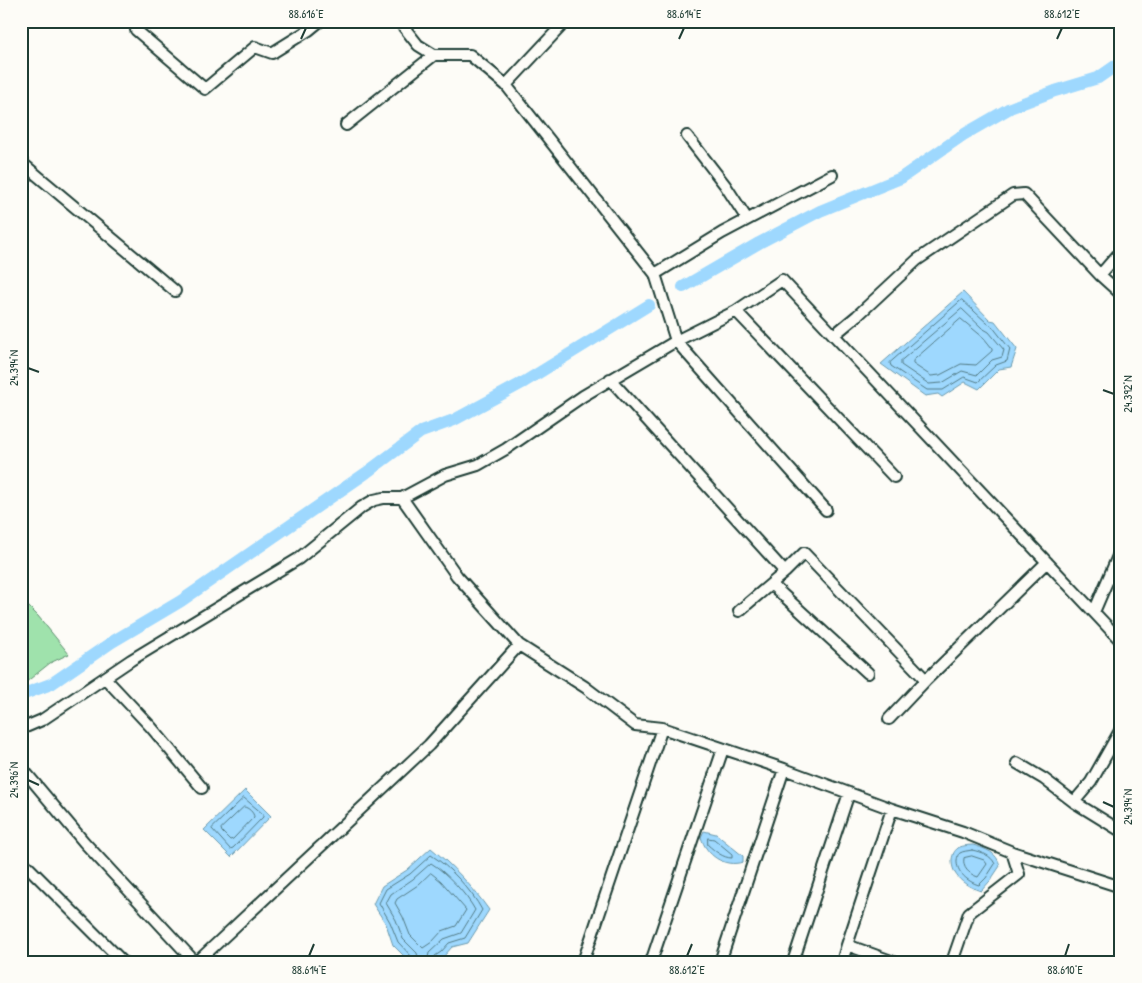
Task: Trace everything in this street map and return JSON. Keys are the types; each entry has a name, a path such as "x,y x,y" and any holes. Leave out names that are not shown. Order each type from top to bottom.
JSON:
{"street":[{"path":"136,30 206,89 255,47 272,53 320,21"},
{"path":"399,21 418,45 434,55 470,55 506,85 655,274 676,341 826,510"},
{"path":"506,85 566,21"},
{"path":"346,125 434,55"},
{"path":"687,136 726,185 747,219"},
{"path":"21,162 175,291"},
{"path":"655,274 747,219 832,175"},
{"path":"834,335 917,260 1013,195 1024,194 1100,275 1121,294"},
{"path":"1100,275 1121,251"},
{"path":"21,729 42,720 105,678 298,559 374,500 393,497 402,498 445,475 478,464 506,449 610,379 676,341 736,311 782,280 1121,641"},
{"path":"736,311 894,477"},
{"path":"610,379 785,572"},
{"path":"402,498 457,576 519,645 585,687 635,725 662,728 962,832 1012,852 1121,887"},
{"path":"1094,612 1121,550"},
{"path":"739,611 785,572 804,553 926,680"},
{"path":"889,719 1046,562"},
{"path":"771,584 868,673"},
{"path":"21,767 84,842 196,962 429,745 519,645"},
{"path":"105,678 151,727 202,788"},
{"path":"583,962 662,728"},
{"path":"1074,802 1091,782 1121,729"},
{"path":"651,962 723,749"},
{"path":"1017,763 1121,831"},
{"path":"720,962 784,769"},
{"path":"793,962 849,793"},
{"path":"842,962 892,809"},
{"path":"952,962 969,912 1018,874 1012,852"},
{"path":"21,860 123,962"},
{"path":"847,945 894,962"}],"green space":[{"path":"21,599 38,616 69,654 50,663 21,685"}],"water":[{"path":"963,292 990,320 995,321 1017,349 1011,367 999,369 979,389 965,382 942,397 938,394 925,396 881,364"},
{"path":"245,790 271,816 231,857 204,830"},
{"path":"704,831 716,834 743,856 743,862 729,863 711,854 701,837"},
{"path":"973,845 994,854 1000,866 981,891 960,879 952,865 953,856 959,847"},
{"path":"431,848 462,877 489,910 468,943 452,947 435,962 410,962 393,945 386,924 373,904 382,886 407,870"}],"waterway":[{"path":"683,287 759,243 820,211 901,178 963,135 1010,108 1055,91 1098,78 1121,62"},
{"path":"21,695 51,684 112,642 181,601 366,473 421,432 454,420 524,382 649,305"}]}
